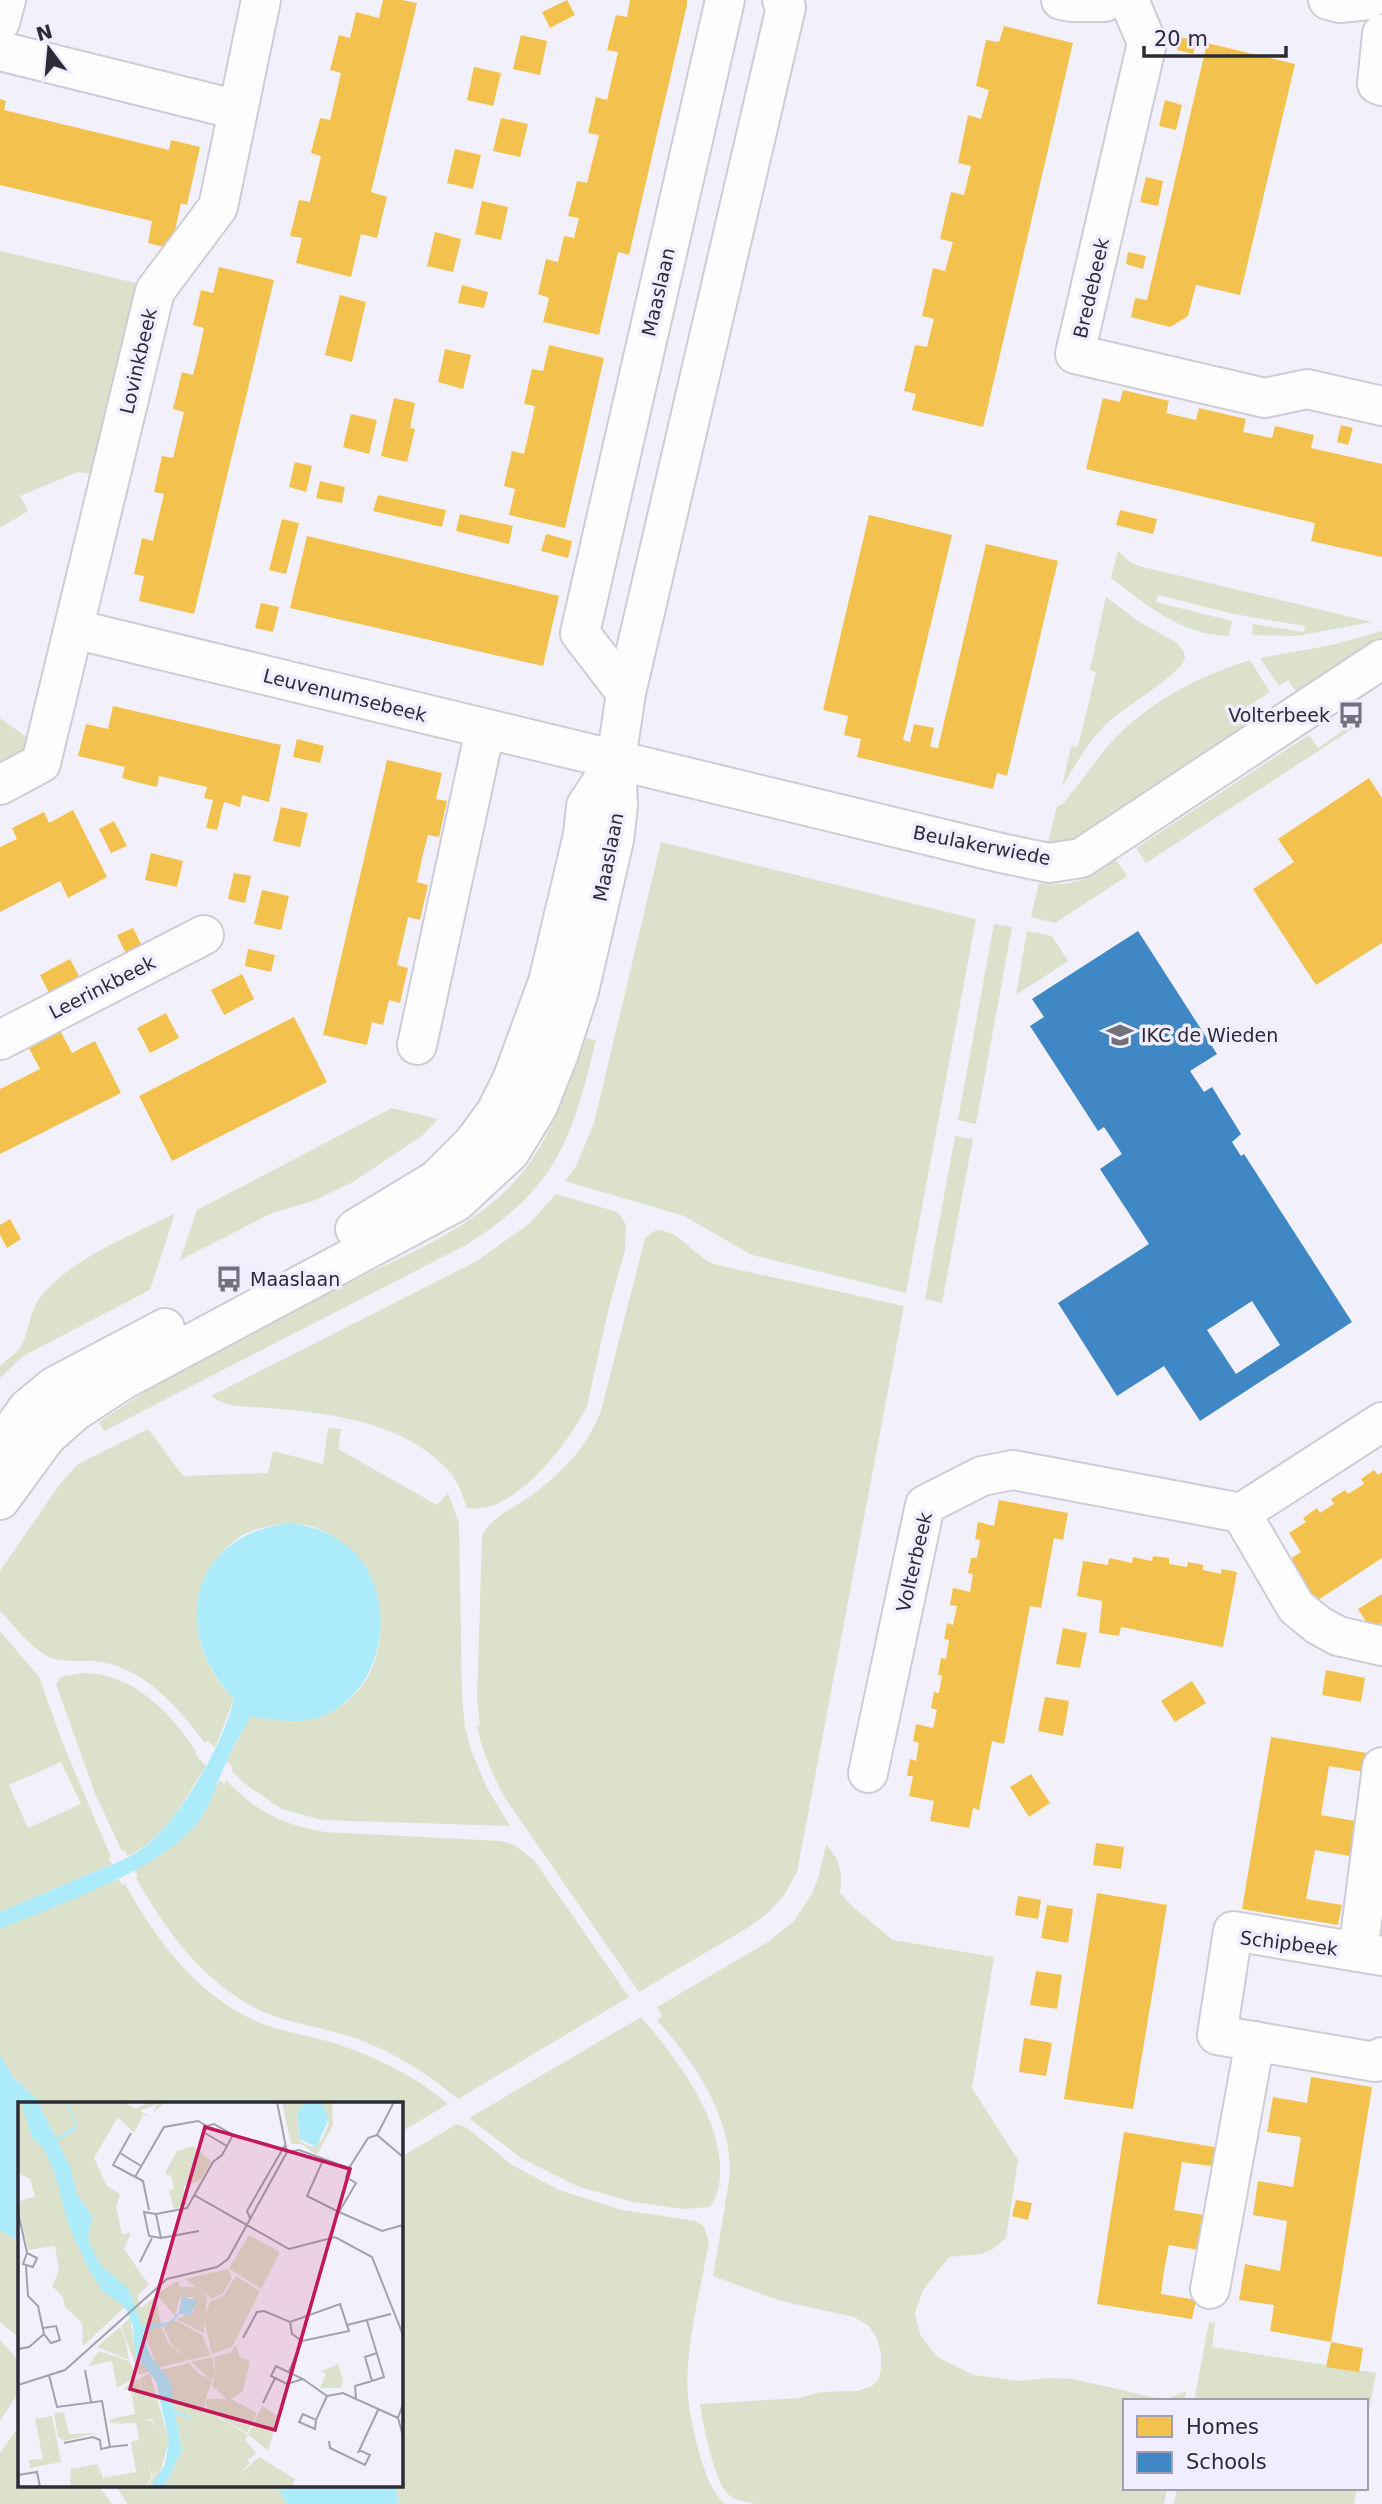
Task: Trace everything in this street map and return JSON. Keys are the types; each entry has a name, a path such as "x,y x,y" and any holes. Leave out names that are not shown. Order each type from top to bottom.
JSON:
{"street":[{"path":"0,22 6,0"},
{"name":"Lovinkbeek","path":"74,629 155,291 218,207 261,0"},
{"name":"Maaslaan","path":"626,693 580,633 725,0"},
{"path":"1061,0 1108,0"},
{"name":"Bredebeek","path":"1129,0 1147,43 1075,354 1265,398 1307,389 1382,406"},
{"path":"1328,0 1340,3 1368,0"},
{"path":"1381,0 1382,13"},
{"name":"Maaslaan","path":"0,1500 46,1437 74,1412 123,1380 182,1347 456,1202 510,1153 538,1106 579,991 614,840 618,806 616,760 626,693 788,2"},
{"path":"1382,34 1377,84 1382,86"},
{"path":"0,51 239,110"},
{"path":"0,785 41,763 74,629"},
{"name":"Leuvenumsebeek","path":"74,629 616,760"},
{"name":"Beulakerwiede","path":"616,760 1049,863 1081,858 1382,659"},
{"path":"417,1045 485,730"},
{"name":"Maaslaan","path":"0,1448 27,1409 55,1385 344,1236 436,1180 474,1142 496,1112 521,1055 548,982 583,835 586,806 616,760"},
{"name":"Leerinkbeek","path":"0,1040 204,935"},
{"path":"1382,1422 1241,1513 1296,1607 1318,1625 1338,1636 1382,1646"},
{"name":"Volterbeek","path":"868,1773 925,1505 982,1476 1013,1470 1241,1513"},
{"name":"Schipbeek","path":"1382,1767 1370,1954 1233,1931 1216,2035 1375,2062 1382,2057"},
{"path":"1210,2289 1255,2041"}],"green space":[{"path":"0,251 136,283 92,474 78,472 20,496 28,511 0,528"},
{"path":"1118,551 1131,563 1143,567 1372,622 1296,636 1252,635 1253,624 1304,632 1305,626 1233,614 1158,595 1156,602 1232,621 1229,636 1196,630 1166,617 1111,578"},
{"path":"1106,597 1138,621 1177,643 1184,652 1185,659 1172,674 1099,731 1062,787 1071,746 1078,747 1096,672 1090,670"},
{"path":"1382,631 1382,638 1297,693 1288,680 1279,686 1260,658 1332,645"},
{"path":"1250,660 1270,692 1241,711 1249,724 1074,838 1048,843 1057,806 1063,804 1102,753 1133,721 1188,685"},
{"path":"0,718 29,739 22,752 0,764"},
{"path":"1349,718 1353,724 1360,724 1146,863 1136,848 1309,735 1318,748 1341,732 1338,726"},
{"path":"661,842 976,919 906,1293 752,1255 684,1216 565,1181 576,1166 594,1123"},
{"path":"1116,860 1127,876 1055,923 1031,917 1039,883 1062,884 1080,880"},
{"path":"994,924 1012,927 976,1124 958,1120"},
{"path":"1027,931 1052,936 1068,961 1016,995"},
{"path":"586,1038 596,1040 568,1134 541,1181 497,1224 466,1245 104,1431 99,1422 157,1384 209,1354 433,1241 478,1214 498,1198 528,1165 549,1131"},
{"path":"392,1108 438,1119 423,1135 353,1182 313,1201 272,1213 180,1260 197,1210"},
{"path":"955,1136 973,1139 942,1303 925,1299"},
{"path":"556,1194 620,1215 626,1225 625,1250 587,1406 567,1439 538,1474 503,1501 485,1508 467,1508 455,1480 444,1466 426,1451 384,1429 314,1413 231,1405 211,1396 477,1261 530,1223"},
{"path":"175,1213 150,1290 23,1356 0,1378 0,1366 21,1346 35,1305 56,1281 87,1258"},
{"path":"656,1230 673,1234 717,1265 904,1306 797,1872 785,1894 769,1912 749,1927 639,1992 503,1795 481,1743 477,1725 480,1725 477,1700 482,1536 496,1519 528,1498 562,1470 595,1425 601,1411 645,1238"},
{"path":"328,1428 341,1429 338,1449 437,1505 448,1493 459,1523 462,1697 465,1727 486,1786 510,1826 322,1820 282,1809 245,1784 231,1770 233,1767 226,1761 251,1716 294,1721 320,1717 345,1703 364,1683 375,1659 380,1632 378,1605 370,1579 355,1555 322,1530 290,1524 251,1531 239,1537 217,1558 206,1577 199,1598 197,1619 200,1640 207,1661 234,1699 215,1748 208,1741 205,1743 160,1692 133,1673 101,1662 53,1659 40,1652 0,1611 0,1571 60,1484 78,1464 148,1429 183,1476 268,1473 273,1451 323,1464"},
{"path":"0,1631 39,1677 112,1864 0,1912","holes":["61,1762 81,1804 28,1828 9,1785"]},
{"path":"82,1673 117,1679 148,1697 175,1723 206,1766 164,1829 128,1856 122,1851 96,1796 56,1684 61,1677"},
{"path":"220,1780 224,1784 226,1780 248,1801 271,1815 310,1829 501,1841 514,1845 534,1860 629,1997 458,2099 418,2069 374,2046 259,2010 220,1985 203,1970 160,1917 136,1878 138,1877 134,1869 165,1852 200,1820"},
{"path":"826,1845 835,1856 839,1867 840,1893 893,1940 994,1957 972,2088 1018,2160 1006,2238 993,2249 981,2254 949,2257 923,2290 915,2313 920,2334 937,2357 974,2375 1020,2381 1073,2379 1161,2399 1123,2399 1123,2490 1167,2490 1164,2504 756,2504 735,2499 724,2488 710,2452 700,2404 800,2398 821,2392 857,2391 872,2386 879,2379 881,2352 869,2326 854,2317 781,2301 713,2276 729,2178 728,2147 707,2088 657,2020 662,2016 657,2007 768,1942 794,1921 818,1879"},
{"path":"119,1879 181,1965 217,1998 237,2012 277,2029 331,2042 378,2060 407,2075 448,2104 402,2131 402,2102 40,2102 13,2077 0,2055 0,1929"},
{"path":"641,2017 684,2072 708,2117 716,2139 720,2162 719,2184 715,2199 709,2207 684,2209 633,2202 579,2187 521,2158 469,2118"},
{"path":"457,2124 467,2128 512,2165 559,2190 622,2210 696,2221 704,2227 709,2242 692,2334 687,2388 700,2456 713,2488 725,2504 398,2504 396,2486 402,2486 402,2156"},
{"path":"0,2231 18,2240 18,2337 0,2322"},
{"path":"1209,2322 1215,2323 1212,2347 1376,2373 1368,2418 1368,2399 1194,2399"},
{"path":"0,2340 18,2360 18,2394 0,2421"},
{"path":"1186,2391 1184,2399 1167,2399"},
{"path":"18,2427 18,2486 99,2486 112,2504 0,2504 0,2453"},
{"path":"116,2486 278,2486 287,2504 128,2504"},
{"path":"1177,2490 1357,2490 1354,2504 1174,2504"}],"water":[{"path":"291,1523 320,1530 337,1539 360,1559 372,1579 379,1601 381,1625 378,1648 370,1670 357,1690 341,1706 312,1719 286,1721 251,1716 230,1752 203,1815 182,1839 160,1855 106,1884 0,1929 0,1912 117,1862 143,1848 157,1836 185,1801 221,1737 234,1699 214,1672 201,1644 197,1616 200,1589 211,1565 230,1545 257,1531"},
{"path":"0,2055 13,2077 40,2102 18,2102 18,2240 0,2231"},
{"path":"278,2486 396,2486 398,2504 287,2504"}],"building: Homes":[{"path":"383,0 417,3 371,192 387,197 377,238 361,234 351,277 296,263 302,238 290,236 299,200 310,202 321,156 311,153 320,118 330,120 341,73 330,70 339,35 350,38 356,12 379,18"},
{"path":"567,0 575,15 550,28 542,12"},
{"path":"630,0 687,0 687,5 629,255 618,252 599,335 543,322 549,298 538,294 546,259 558,262 564,236 574,238 579,218 568,216 577,181 587,183 599,135 588,133 596,97 607,100 618,52 607,50 616,15 627,17"},
{"path":"1004,26 1073,43 983,427 912,410 916,394 904,391 915,345 927,347 934,319 922,316 933,268 945,271 953,242 940,239 951,192 964,195 971,166 958,163 968,115 981,119 989,90 976,86 986,40 999,42"},
{"path":"521,35 547,41 540,75 513,69"},
{"path":"1180,37 1197,41 1193,54 1177,50"},
{"path":"1207,43 1295,64 1240,295 1196,285 1188,316 1170,327 1131,317 1135,298 1147,300"},
{"path":"474,67 501,73 493,106 467,100"},
{"path":"0,99 6,101 4,110 169,150 171,140 200,147 187,205 181,203 171,249 148,243 152,221 0,185"},
{"path":"1165,100 1182,105 1176,130 1159,126"},
{"path":"501,118 528,124 520,157 493,151"},
{"path":"455,149 481,155 473,189 447,183"},
{"path":"1146,177 1163,181 1158,206 1140,202"},
{"path":"482,201 508,207 501,240 475,234"},
{"path":"435,232 461,239 453,272 427,266"},
{"path":"1128,252 1146,256 1143,269 1126,264"},
{"path":"219,267 274,280 194,614 139,601 144,576 134,574 142,538 153,541 164,494 154,492 162,456 173,458 184,412 173,409 182,372 193,375 199,351 204,328 193,325 201,290 213,293"},
{"path":"462,285 488,292 484,308 458,303"},
{"path":"340,295 366,302 352,362 325,355"},
{"path":"549,345 604,358 565,528 509,515 515,489 504,486 512,451 524,454 535,406 524,404 532,369 543,371"},
{"path":"445,349 471,355 463,389 438,382"},
{"path":"1123,390 1169,401 1166,413 1196,420 1199,408 1246,419 1243,432 1272,438 1275,426 1314,435 1311,448 1382,464 1382,557 1311,541 1315,523 1086,469 1103,398 1120,402"},
{"path":"394,398 415,403 410,428 415,429 407,462 381,456"},
{"path":"351,414 377,420 369,454 343,447"},
{"path":"1341,425 1353,428 1348,445 1337,442"},
{"path":"295,462 312,466 306,492 289,487"},
{"path":"320,481 345,487 342,503 316,498"},
{"path":"378,495 446,510 442,527 373,511"},
{"path":"1120,510 1157,519 1153,534 1116,525"},
{"path":"460,514 513,526 509,544 456,531"},
{"path":"869,515 952,535 903,740 910,742 914,724 934,728 930,747 938,748 986,544 1058,561 1007,776 997,773 993,789 857,757 861,739 844,735 848,716 823,710"},
{"path":"282,519 299,523 286,574 269,570"},
{"path":"546,534 572,541 568,558 541,551"},
{"path":"307,536 559,596 543,666 290,608"},
{"path":"261,603 279,607 273,632 255,628"},
{"path":"113,706 281,745 269,802 242,795 240,807 224,802 217,830 206,828 213,800 204,798 207,787 159,776 157,787 140,783 122,778 125,767 78,756 86,724 108,729"},
{"path":"297,739 324,746 320,763 293,757"},
{"path":"387,760 442,773 436,799 447,801 439,837 428,835 422,858 417,882 428,885 420,920 408,917 397,965 408,968 400,1003 389,1000 383,1025 372,1022 367,1045 323,1035"},
{"path":"1369,778 1382,798 1382,943 1316,985 1253,889 1294,862 1278,839"},
{"path":"281,807 308,813 300,847 273,841"},
{"path":"73,810 107,877 68,898 60,881 0,912 0,847 17,839 12,828 44,812 49,823"},
{"path":"114,821 127,846 111,853 99,829"},
{"path":"151,853 183,861 177,887 145,880"},
{"path":"234,873 251,876 245,903 228,899"},
{"path":"262,890 289,896 281,930 254,924"},
{"path":"133,928 145,952 129,960 117,935"},
{"path":"248,949 275,955 271,972 245,966"},
{"path":"70,959 83,984 52,999 40,975"},
{"path":"242,974 254,999 224,1015 211,990"},
{"path":"166,1013 179,1038 150,1053 137,1028"},
{"path":"294,1017 327,1082 172,1161 139,1096"},
{"path":"57,1025 72,1053 95,1041 121,1093 0,1154 0,1089 40,1069 25,1041"},
{"path":"10,1219 21,1239 7,1248 0,1235 0,1225"},
{"path":"1374,1470 1378,1475 1382,1472 1382,1558 1312,1604 1285,1562 1301,1552 1289,1533 1306,1522 1303,1518 1317,1508 1320,1513 1334,1504 1331,1499 1345,1490 1348,1494 1364,1484 1361,1479"},
{"path":"999,1500 1068,1513 1063,1540 1054,1538 1041,1608 1030,1606 1004,1744 992,1741 979,1810 973,1808 969,1828 930,1821 934,1801 909,1796 913,1776 907,1776 910,1759 916,1761 919,1743 913,1741 916,1724 933,1728 937,1710 931,1708 934,1692 939,1693 941,1658 946,1659 949,1640 944,1639 947,1623 953,1625 957,1606 950,1605 953,1588 970,1592 973,1574 968,1573 971,1558 977,1558 980,1540 975,1539 978,1522 994,1526"},
{"path":"1153,1556 1169,1558 1169,1564 1187,1567 1188,1562 1203,1565 1203,1570 1221,1574 1222,1569 1237,1572 1223,1647 1121,1627 1119,1636 1099,1633 1102,1601 1077,1596 1083,1561 1108,1565 1109,1558 1132,1563 1133,1557 1152,1561"},
{"path":"1382,1594 1382,1623 1371,1629 1358,1609"},
{"path":"1063,1628 1087,1633 1080,1668 1056,1664"},
{"path":"1326,1670 1365,1678 1361,1702 1322,1695"},
{"path":"1192,1681 1206,1703 1175,1722 1161,1701"},
{"path":"1045,1697 1069,1701 1063,1736 1038,1731"},
{"path":"1271,1737 1367,1753 1364,1772 1329,1766 1321,1815 1355,1821 1350,1856 1315,1850 1306,1899 1342,1905 1338,1925 1242,1909"},
{"path":"1031,1774 1050,1803 1029,1817 1010,1787"},
{"path":"1096,1843 1124,1847 1121,1869 1093,1865"},
{"path":"1097,1893 1167,1905 1133,2109 1064,2099"},
{"path":"1018,1896 1041,1900 1038,1919 1015,1915"},
{"path":"1047,1905 1073,1909 1068,1943 1041,1938"},
{"path":"1036,1971 1062,1975 1057,2009 1030,2005"},
{"path":"1024,2038 1052,2043 1046,2076 1019,2072"},
{"path":"1311,2077 1372,2087 1331,2342 1270,2331 1274,2305 1239,2300 1245,2264 1280,2271 1287,2221 1253,2215 1258,2181 1293,2187 1301,2137 1267,2132 1273,2097 1307,2103"},
{"path":"1124,2132 1220,2148 1218,2167 1182,2162 1174,2210 1210,2216 1204,2251 1169,2245 1164,2270 1161,2294 1196,2300 1192,2319 1097,2304"},
{"path":"1016,2200 1032,2203 1028,2220 1012,2216"},
{"path":"1331,2342 1363,2348 1359,2372 1326,2367"}],"building: Schools":[{"path":"1138,931 1217,1054 1190,1071 1204,1092 1212,1087 1241,1134 1232,1142 1241,1156 1244,1154 1352,1322 1200,1421 1164,1366 1117,1396 1058,1303 1149,1244 1100,1169 1122,1154 1104,1127 1098,1131 1030,1026 1044,1017 1032,999","holes":["1252,1301 1280,1345 1236,1374 1207,1330"]}],"place":[{"name":"Volterbeek","path":"1351,715"},
{"name":"IKC de Wieden","path":"1120,1035"},
{"name":"Maaslaan","path":"229,1279"}]}
